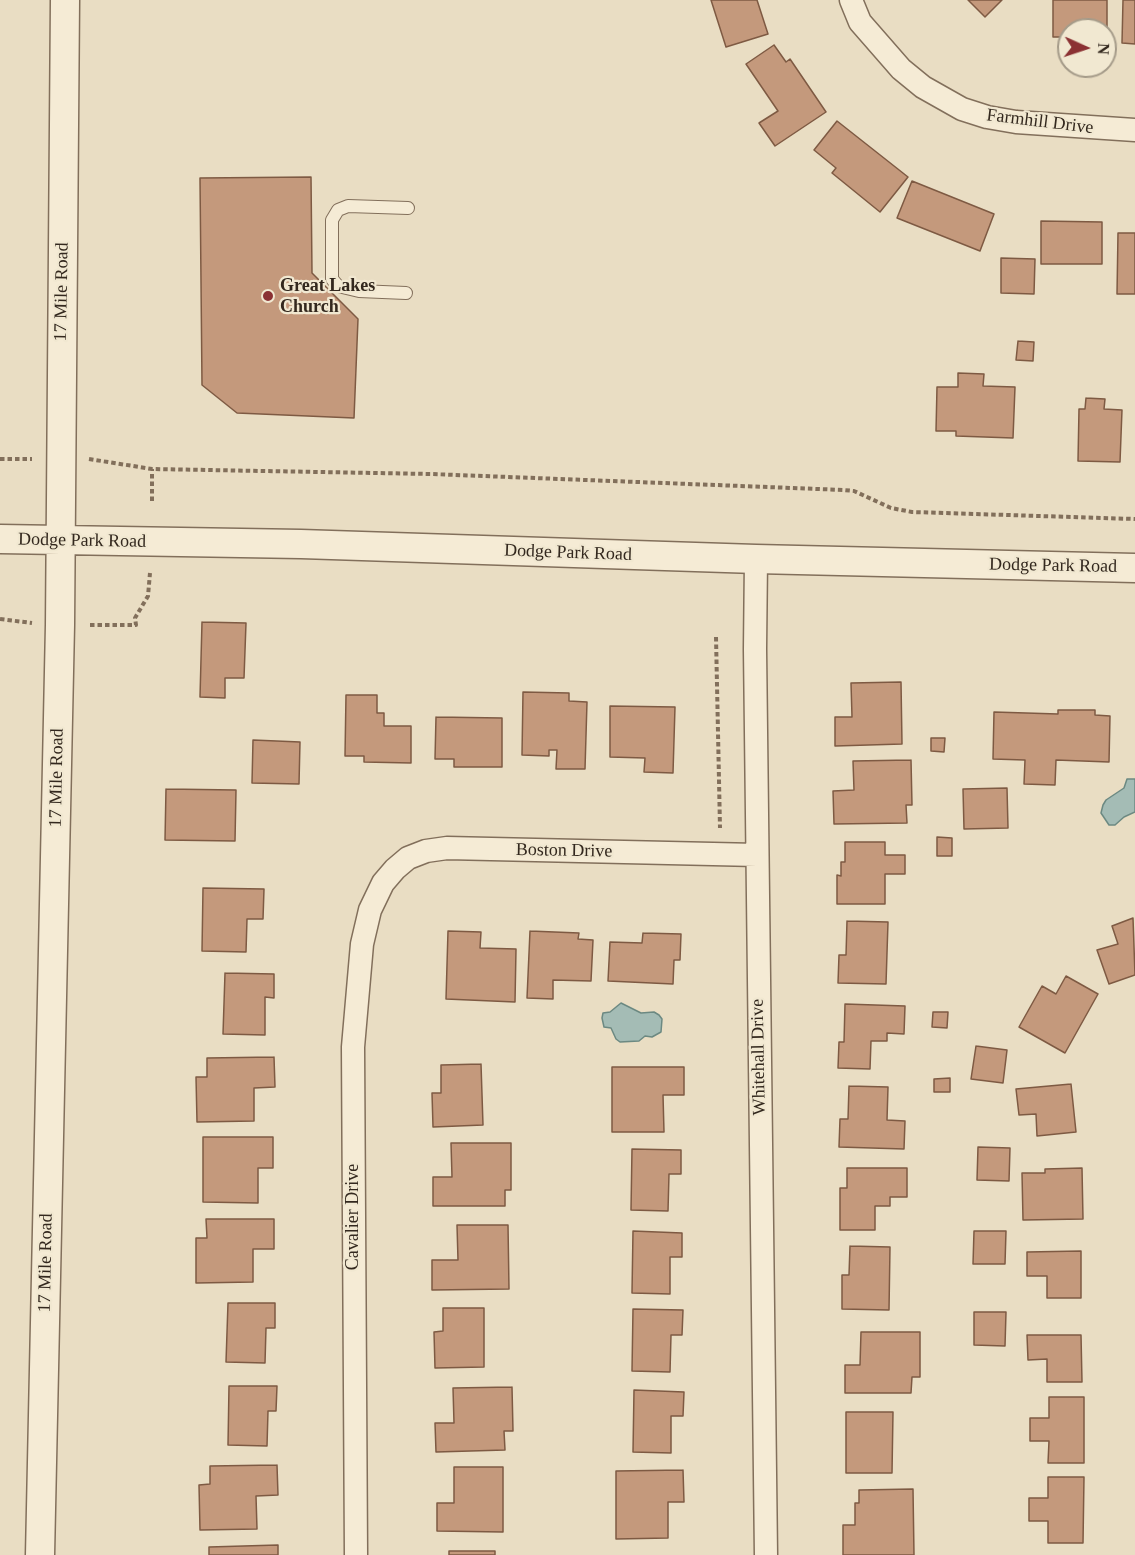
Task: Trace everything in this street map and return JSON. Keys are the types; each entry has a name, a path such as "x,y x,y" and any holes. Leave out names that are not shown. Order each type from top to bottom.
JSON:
{"street":[{"name":"17 Mile Road","path":"40,1555 60,625 65,0"},
{"name":"Farmhill Drive","path":"851,0 860,22 901,69 923,87 962,109 987,117 1016,122 1135,130"},
{"name":"Dodge Park Road","path":"0,539 301,544 756,559 1135,568"},
{"name":"Whitehall Drive","path":"756,559 754,649 766,1555"},
{"name":"Boston Drive","path":"384,883 394,869 408,858 426,851 447,848 757,855"},
{"name":"Cavalier Drive","path":"356,1555 353,1047 362,944 370,910 384,883"}],"lane":[{"path":"406,293 359,291 338,286 332,279 332,220 338,210 348,206 408,208"}],"path":[{"path":"0,459 35,459"},
{"path":"88,459 152,469 431,474 844,490 854,491 891,508 912,512 1135,519"},
{"path":"152,469 152,501"},
{"path":"85,625 136,625 135,618 148,596 150,573"},
{"path":"0,620 35,624"},
{"path":"716,637 720,833"}],"water":[{"path":"1127,779 1135,779 1135,812 1124,817 1115,825 1109,825 1101,813 1103,805 1106,800 1124,788"},
{"path":"621,1003 641,1013 654,1012 659,1015 662,1019 661,1032 652,1037 645,1036 639,1041 620,1042 611,1028 604,1027 602,1018 603,1013 610,1012"}],"building":[{"path":"711,0 757,0 768,34 726,47"},
{"path":"968,0 1002,0 985,17"},
{"path":"1053,0 1107,0 1107,18 1057,18 1057,37 1053,37"},
{"path":"1123,0 1135,0 1135,44 1122,43"},
{"path":"774,45 786,62 790,59 826,112 775,146 759,123 778,111 746,64"},
{"path":"837,121 908,177 880,212 832,173 836,168 814,150"},
{"name":"Great Lakes Church","path":"311,177 312,273 358,319 354,418 237,413 202,385 200,178"},
{"path":"912,181 994,214 980,251 897,218"},
{"path":"1041,221 1102,222 1102,264 1041,264"},
{"path":"1118,233 1135,233 1135,294 1117,294"},
{"path":"1001,258 1035,259 1034,294 1001,293"},
{"path":"1018,341 1034,342 1033,361 1016,360"},
{"path":"958,373 984,374 983,386 1015,387 1013,438 956,436 956,431 936,431 937,387 958,387"},
{"path":"1086,398 1105,399 1104,409 1122,410 1120,462 1078,461 1079,409 1085,409"},
{"path":"202,622 246,623 244,678 225,678 225,698 200,697"},
{"path":"901,682 902,744 835,746 835,717 852,717 851,683"},
{"path":"523,692 569,693 569,701 587,702 585,769 556,769 557,750 549,750 549,756 522,755"},
{"path":"346,695 377,695 377,713 384,713 384,726 411,726 411,763 364,762 364,756 345,756"},
{"path":"610,706 675,707 673,773 644,772 645,758 610,757"},
{"path":"1058,710 1095,710 1095,715 1110,716 1109,762 1056,760 1055,785 1024,784 1025,760 993,759 994,712 1058,714"},
{"path":"436,717 502,718 502,767 454,767 454,759 435,759"},
{"path":"931,738 945,738 944,752 931,751"},
{"path":"253,740 300,742 299,784 252,783"},
{"path":"911,760 912,805 906,805 907,823 834,824 833,791 854,790 853,761"},
{"path":"1007,788 1008,828 964,829 963,789"},
{"path":"166,789 236,790 235,841 165,840"},
{"path":"937,837 952,838 952,856 937,856"},
{"path":"845,842 885,842 885,855 905,855 905,874 885,874 885,904 837,904 837,875 841,876 841,862 845,862"},
{"path":"203,888 264,889 263,919 247,919 246,952 202,951"},
{"path":"1133,918 1135,975 1109,984 1097,950 1118,944 1112,926"},
{"path":"847,921 888,922 886,984 838,983 839,955 846,955"},
{"path":"448,931 481,932 480,948 516,949 515,1002 446,999"},
{"path":"530,931 579,933 578,939 593,940 591,981 553,980 553,999 527,998"},
{"path":"643,933 681,934 680,960 674,960 673,984 608,981 610,942 642,943"},
{"path":"225,973 274,974 274,998 265,997 265,1035 223,1034"},
{"path":"1066,976 1098,994 1065,1053 1019,1027 1042,986 1056,994"},
{"path":"845,1004 905,1006 904,1034 887,1033 887,1041 871,1041 870,1069 838,1068 839,1042 844,1042"},
{"path":"933,1012 948,1012 947,1028 932,1027"},
{"path":"976,1046 1007,1050 1003,1083 971,1079"},
{"path":"274,1057 275,1087 254,1088 254,1121 197,1122 196,1077 207,1077 207,1058"},
{"path":"481,1064 483,1125 433,1127 432,1093 441,1093 441,1065"},
{"path":"612,1067 684,1067 684,1095 663,1095 664,1132 612,1132"},
{"path":"950,1078 950,1092 934,1092 934,1079"},
{"path":"1071,1084 1076,1132 1037,1136 1036,1114 1019,1115 1016,1089"},
{"path":"849,1086 888,1087 887,1120 905,1121 904,1149 839,1147 840,1119 848,1119"},
{"path":"203,1137 273,1137 273,1168 258,1168 258,1203 203,1202"},
{"path":"451,1143 511,1143 511,1190 505,1190 505,1206 433,1206 433,1177 452,1177"},
{"path":"978,1147 1010,1148 1009,1181 977,1180"},
{"path":"632,1149 681,1150 681,1174 669,1174 668,1211 631,1210"},
{"path":"847,1168 907,1168 907,1197 890,1197 890,1206 875,1206 875,1230 840,1230 840,1188 847,1188"},
{"path":"1082,1168 1083,1219 1023,1220 1022,1173 1045,1173 1045,1169"},
{"path":"206,1219 274,1219 274,1249 253,1249 253,1282 196,1283 196,1238 207,1238"},
{"path":"457,1225 508,1225 509,1289 432,1290 432,1260 458,1260"},
{"path":"633,1231 682,1233 682,1257 670,1257 670,1294 632,1293"},
{"path":"974,1231 1006,1231 1005,1264 973,1264"},
{"path":"850,1246 890,1247 889,1310 842,1309 842,1275 849,1275"},
{"path":"1081,1251 1081,1298 1047,1298 1047,1276 1027,1276 1027,1252"},
{"path":"228,1303 275,1303 275,1328 266,1328 265,1363 226,1362"},
{"path":"443,1308 484,1308 484,1367 435,1368 434,1332 443,1331"},
{"path":"633,1309 683,1310 682,1335 671,1335 670,1372 632,1371"},
{"path":"974,1312 1006,1312 1005,1346 974,1345"},
{"path":"861,1332 920,1332 920,1377 912,1377 911,1393 845,1393 845,1365 860,1365"},
{"path":"1027,1335 1081,1335 1082,1382 1047,1382 1047,1359 1028,1360"},
{"path":"229,1386 277,1386 276,1411 268,1411 267,1446 228,1445"},
{"path":"512,1387 513,1431 504,1431 505,1450 436,1452 435,1423 454,1423 453,1388"},
{"path":"634,1390 684,1392 683,1416 671,1416 671,1453 633,1452"},
{"path":"1049,1397 1084,1397 1084,1463 1048,1463 1049,1441 1030,1441 1030,1418 1049,1418"},
{"path":"846,1412 893,1412 892,1473 846,1473"},
{"path":"277,1465 278,1495 256,1496 257,1529 200,1530 199,1485 210,1484 210,1466"},
{"path":"454,1467 503,1467 503,1532 437,1531 437,1503 454,1503"},
{"path":"683,1470 684,1502 668,1502 668,1538 616,1539 616,1471"},
{"path":"1048,1477 1084,1477 1083,1543 1048,1543 1048,1521 1029,1521 1029,1498 1048,1498"},
{"path":"913,1489 914,1555 843,1555 843,1525 855,1525 855,1503 859,1503 859,1490"},
{"path":"278,1545 278,1555 209,1555 209,1547"},
{"path":"449,1551 495,1551 495,1555 449,1555"}],"place":[{"name":"Great Lakes Church","path":"268,296"}]}
